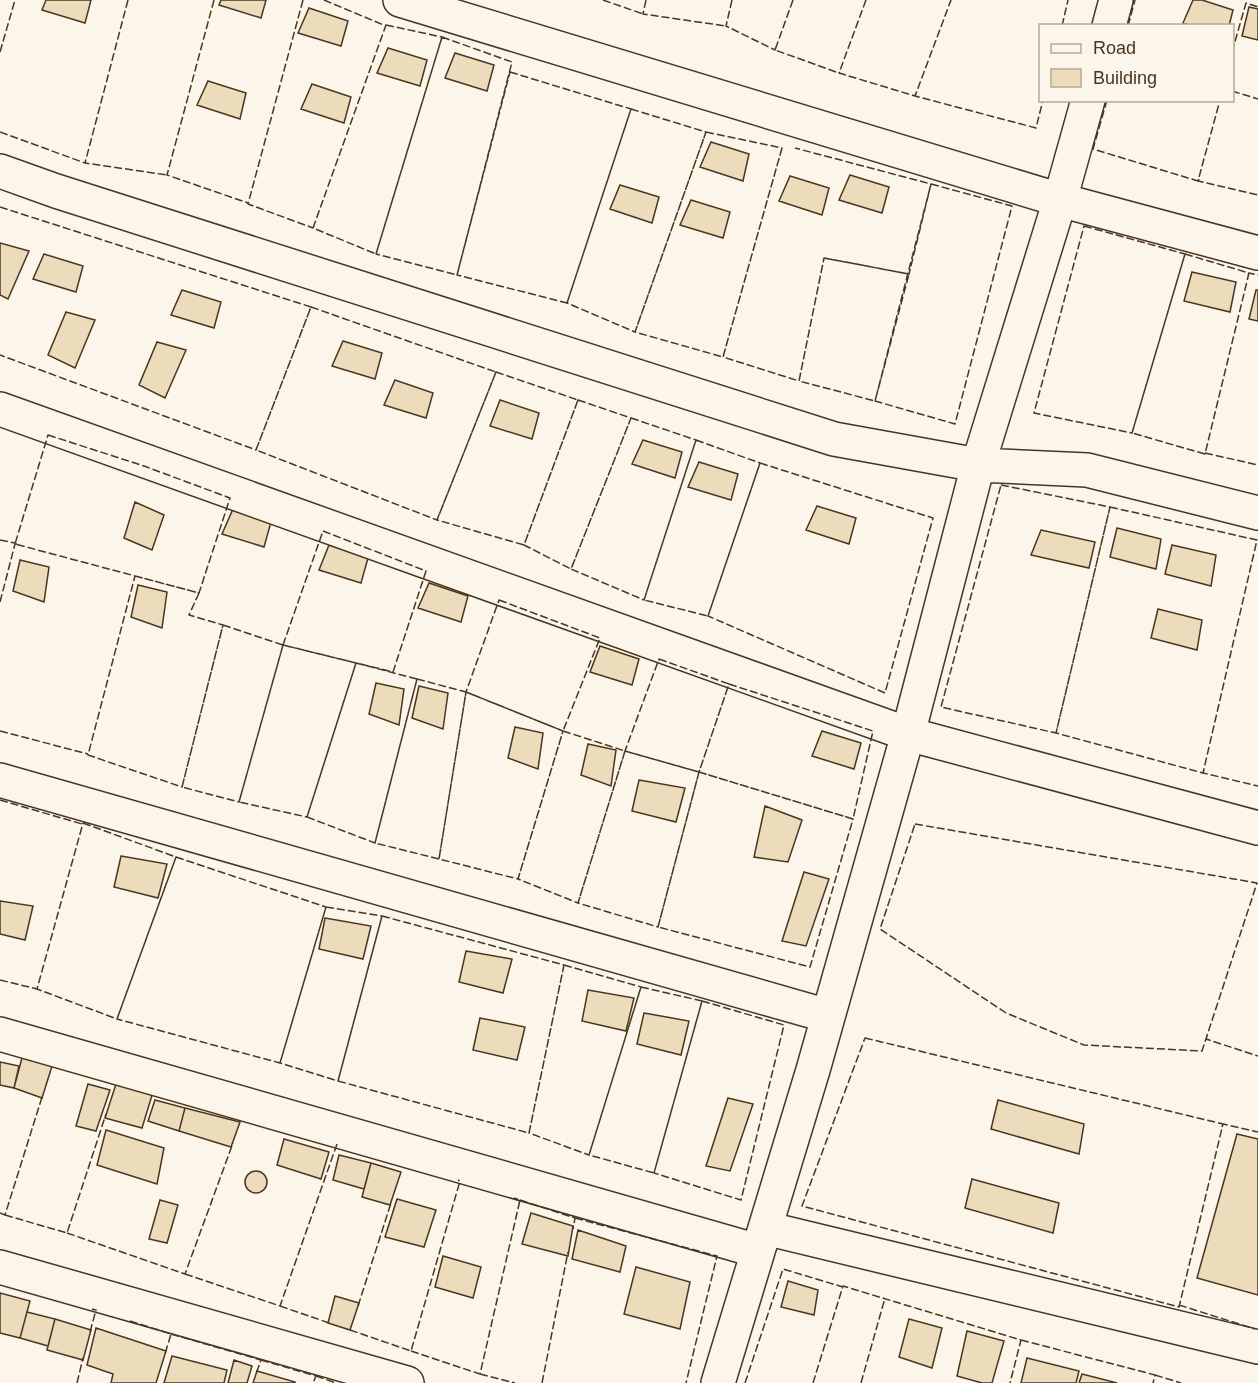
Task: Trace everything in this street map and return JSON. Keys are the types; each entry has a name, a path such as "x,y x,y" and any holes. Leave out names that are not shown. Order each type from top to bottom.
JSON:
{"street":[{"path":"400,0 1060,200 1258,253"},
{"path":"1110,24 1116,0"},
{"path":"718,1383 828,1016 908,734 978,465 1060,200 1087,102"},
{"path":"0,171 56,191 834,439 978,465 1087,470 1258,513"},
{"path":"0,409 908,734 1258,828"},
{"path":"0,780 828,1016"},
{"path":"0,1034 762,1240 1258,1347"},
{"path":"0,1267 407,1383"}],"building":[{"path":"46,0 91,0 85,23 42,10"},
{"path":"221,0 266,0 261,18 219,5"},
{"path":"1193,0 1202,0 1233,10 1230,24 1183,23"},
{"path":"1249,7 1258,9 1258,40 1242,36"},
{"path":"309,8 348,21 341,46 298,33"},
{"path":"388,48 427,60 420,86 377,73"},
{"path":"455,53 494,65 487,91 445,78"},
{"path":"208,81 246,93 240,119 197,105"},
{"path":"312,84 351,97 344,123 301,109"},
{"path":"711,142 749,154 743,181 700,167"},
{"path":"850,175 889,187 882,213 839,200"},
{"path":"790,176 829,188 822,215 779,201"},
{"path":"620,185 659,197 652,223 610,209"},
{"path":"691,200 730,212 723,238 680,225"},
{"path":"0,243 29,251 8,299 0,295"},
{"path":"44,254 83,266 76,292 33,279"},
{"path":"1192,272 1236,282 1230,312 1184,301"},
{"path":"182,290 221,302 214,328 171,315"},
{"path":"1256,290 1258,290 1258,321 1249,319"},
{"path":"66,312 95,320 75,368 48,355"},
{"path":"343,341 382,353 375,379 332,366"},
{"path":"157,342 186,350 165,398 139,385"},
{"path":"395,380 433,393 426,418 384,405"},
{"path":"500,400 539,413 532,439 490,426"},
{"path":"643,440 682,452 675,478 632,464"},
{"path":"699,462 738,474 731,500 688,487"},
{"path":"135,502 164,515 152,550 124,538"},
{"path":"817,506 856,518 849,544 806,530"},
{"path":"233,509 271,522 264,547 222,534"},
{"path":"1117,528 1161,539 1156,569 1110,557"},
{"path":"1041,530 1095,542 1089,568 1031,555"},
{"path":"329,545 368,558 361,583 319,570"},
{"path":"1172,545 1216,555 1211,586 1165,574"},
{"path":"20,560 49,567 44,602 13,591"},
{"path":"429,583 468,596 461,622 418,608"},
{"path":"138,585 167,592 162,628 131,617"},
{"path":"1158,609 1202,620 1197,650 1151,638"},
{"path":"600,646 639,659 632,685 590,672"},
{"path":"376,683 404,689 399,725 369,714"},
{"path":"419,686 448,693 443,729 412,718"},
{"path":"515,727 543,733 538,769 508,758"},
{"path":"822,731 861,743 854,769 812,756"},
{"path":"588,744 616,750 611,786 581,775"},
{"path":"639,780 685,788 676,822 632,811"},
{"path":"765,806 802,820 788,862 754,857"},
{"path":"121,856 167,864 158,898 114,887"},
{"path":"804,872 829,879 806,946 782,941"},
{"path":"0,901 33,906 25,940 0,934"},
{"path":"325,918 371,926 363,959 319,949"},
{"path":"466,951 512,959 503,993 459,982"},
{"path":"588,990 634,998 626,1031 582,1021"},
{"path":"644,1013 689,1021 681,1055 637,1044"},
{"path":"480,1018 525,1027 517,1060 473,1050"},
{"path":"23,1054 53,1063 42,1098 14,1088"},
{"path":"0,1062 19,1066 14,1088 0,1085"},
{"path":"117,1081 153,1092 142,1128 105,1118"},
{"path":"88,1084 110,1090 96,1131 76,1126"},
{"path":"728,1098 753,1104 730,1171 706,1166"},
{"path":"155,1100 185,1108 179,1131 148,1121"},
{"path":"998,1100 1084,1124 1079,1154 991,1129"},
{"path":"185,1108 240,1122 231,1147 179,1131"},
{"path":"106,1130 164,1148 157,1184 97,1165"},
{"path":"1237,1134 1258,1139 1258,1295 1197,1278"},
{"path":"284,1139 329,1152 321,1179 277,1165"},
{"path":"339,1155 371,1163 364,1189 333,1180"},
{"path":"371,1163 401,1172 390,1205 362,1197"},
{"path":"256,1171 264,1174 267,1182 264,1190 256,1193 248,1190 245,1182 248,1174"},
{"path":"972,1179 1059,1203 1053,1233 965,1208"},
{"path":"397,1199 436,1210 424,1247 385,1237"},
{"path":"160,1200 178,1205 167,1243 149,1239"},
{"path":"531,1213 573,1226 568,1256 522,1244"},
{"path":"578,1230 626,1246 620,1272 572,1259"},
{"path":"443,1256 481,1267 473,1298 435,1287"},
{"path":"636,1267 690,1282 680,1329 624,1314"},
{"path":"788,1281 818,1290 814,1315 781,1307"},
{"path":"0,1293 30,1301 20,1338 0,1333"},
{"path":"335,1296 359,1303 350,1330 328,1323"},
{"path":"27,1312 55,1319 48,1346 20,1338"},
{"path":"55,1319 91,1330 83,1360 47,1350"},
{"path":"909,1319 942,1328 932,1368 899,1357"},
{"path":"96,1328 166,1351 156,1383 111,1383 113,1374 87,1365"},
{"path":"967,1331 1004,1341 992,1383 982,1383 957,1376"},
{"path":"172,1356 227,1370 224,1383 164,1383"},
{"path":"1027,1358 1079,1371 1076,1383 1021,1383"},
{"path":"234,1360 252,1366 247,1383 228,1383"},
{"path":"257,1371 295,1382 295,1383 253,1383"},
{"path":"1082,1374 1117,1383 1079,1383"}],"fence":[{"path":"0,52 15,0"},
{"path":"128,0 85,163 167,175"},
{"path":"214,0 167,175 248,203"},
{"path":"303,0 248,204 313,228 314,226"},
{"path":"324,0 386,26"},
{"path":"603,0 643,14 643,12"},
{"path":"646,0 643,14 726,26"},
{"path":"732,0 726,26 775,50 776,47"},
{"path":"793,0 775,50 840,72"},
{"path":"866,0 839,73 915,96 951,0"},
{"path":"1062,24 1068,0"},
{"path":"1129,24 1135,0"},
{"path":"1234,45 1246,3 1258,7"},
{"path":"386,25 442,37 376,254 313,228 386,25"},
{"path":"442,37 512,62 457,275 376,254 442,37"},
{"path":"510,72 631,109 567,303 457,275 510,72"},
{"path":"1234,92 1258,99"},
{"path":"916,93 915,96 1036,128 1042,102"},
{"path":"1106,102 1093,149 1198,181 1219,102"},
{"path":"631,109 706,132 635,332 567,303 631,109"},
{"path":"0,132 85,163"},
{"path":"706,132 782,148 723,357 635,332 706,132"},
{"path":"782,148 723,357 799,381 824,258 909,274 931,184 795,148"},
{"path":"1199,179 1198,181 1258,195"},
{"path":"931,184 1012,206 955,424 875,401 931,184"},
{"path":"0,207 311,307 256,450 0,355"},
{"path":"1084,226 1185,254 1132,433 1034,413 1084,226"},
{"path":"1185,254 1249,273 1205,454 1132,433 1185,254"},
{"path":"824,258 909,274 875,401 799,381 824,258"},
{"path":"1248,275 1249,273 1258,275"},
{"path":"311,307 496,372 437,520 256,450 311,307"},
{"path":"496,372 578,400 524,545 437,520 496,372"},
{"path":"578,400 631,418 571,569 524,545 578,400"},
{"path":"631,418 696,440 644,600 571,569 631,418"},
{"path":"48,435 144,466 230,498 199,593 15,544 48,435"},
{"path":"696,440 760,463 708,616 644,600 696,440"},
{"path":"1205,453 1258,465"},
{"path":"760,463 933,518 885,693 708,616 760,463"},
{"path":"1001,485 1110,507 1056,733 941,707 1001,485"},
{"path":"1110,507 1257,540 1203,773 1056,733 1110,507"},
{"path":"323,531 426,571 393,672 283,645 323,531"},
{"path":"0,540 15,543"},
{"path":"0,602 15,544 17,544"},
{"path":"135,576 199,593 189,615 223,625 182,787 88,755 135,576"},
{"path":"499,600 600,638 563,731 466,692 499,600"},
{"path":"223,625 283,645 239,802 182,787 223,625"},
{"path":"283,645 356,663 307,817 239,802 283,645"},
{"path":"659,659 729,684 699,772 625,751 659,659"},
{"path":"356,663 417,679 375,843 307,817 356,663"},
{"path":"417,679 466,692 439,859 375,843 417,679"},
{"path":"729,684 873,731 853,819 699,772 729,684"},
{"path":"466,692 563,731 518,879 439,859 466,692"},
{"path":"0,731 88,754"},
{"path":"563,731 625,751 578,903 518,879 563,731"},
{"path":"625,751 699,772 658,927 578,903 625,751"},
{"path":"1204,770 1203,773 1258,786"},
{"path":"699,772 853,819 810,967 658,927 699,772"},
{"path":"0,800 82,824"},
{"path":"83,823 176,857 117,1019 37,989 83,823"},
{"path":"915,824 1257,883 1202,1051 1084,1045 1006,1013 880,929 915,824"},
{"path":"176,857 326,907 280,1063 117,1019 176,857"},
{"path":"326,907 382,916 338,1081 280,1063 326,907"},
{"path":"382,916 564,965 529,1133 338,1081 382,916"},
{"path":"564,965 641,987 589,1155 529,1133 564,965"},
{"path":"0,980 37,989"},
{"path":"641,987 702,1001 654,1173 589,1155 641,987"},
{"path":"702,1001 784,1025 741,1200 654,1173 702,1001"},
{"path":"1207,1036 1206,1039 1258,1056"},
{"path":"865,1038 1223,1124 1179,1307 802,1206 865,1038"},
{"path":"0,1213 5,1215 43,1094"},
{"path":"5,1215 67,1233 106,1114"},
{"path":"1222,1127 1223,1124 1258,1132"},
{"path":"67,1233 185,1274 233,1143"},
{"path":"185,1274 280,1306 337,1144"},
{"path":"350,1330 411,1351 460,1181 458,1180"},
{"path":"411,1351 480,1374 520,1200 514,1198"},
{"path":"520,1200 575,1218 573,1229"},
{"path":"358,1306 391,1203"},
{"path":"575,1218 717,1256 686,1383"},
{"path":"542,1383 568,1252"},
{"path":"745,1383 783,1269 843,1287"},
{"path":"813,1383 843,1286 1021,1340 1010,1383"},
{"path":"861,1383 885,1298"},
{"path":"1179,1305 1255,1329"},
{"path":"280,1306 332,1324"},
{"path":"90,1332 96,1310 92,1309"},
{"path":"130,1321 171,1334 165,1354"},
{"path":"171,1334 261,1360 256,1374"},
{"path":"1021,1340 1155,1375 1153,1383"},
{"path":"77,1383 83,1358"},
{"path":"261,1360 316,1376 313,1383"},
{"path":"480,1374 515,1383"},
{"path":"1155,1375 1181,1383"},
{"path":"316,1376 336,1383"}]}
